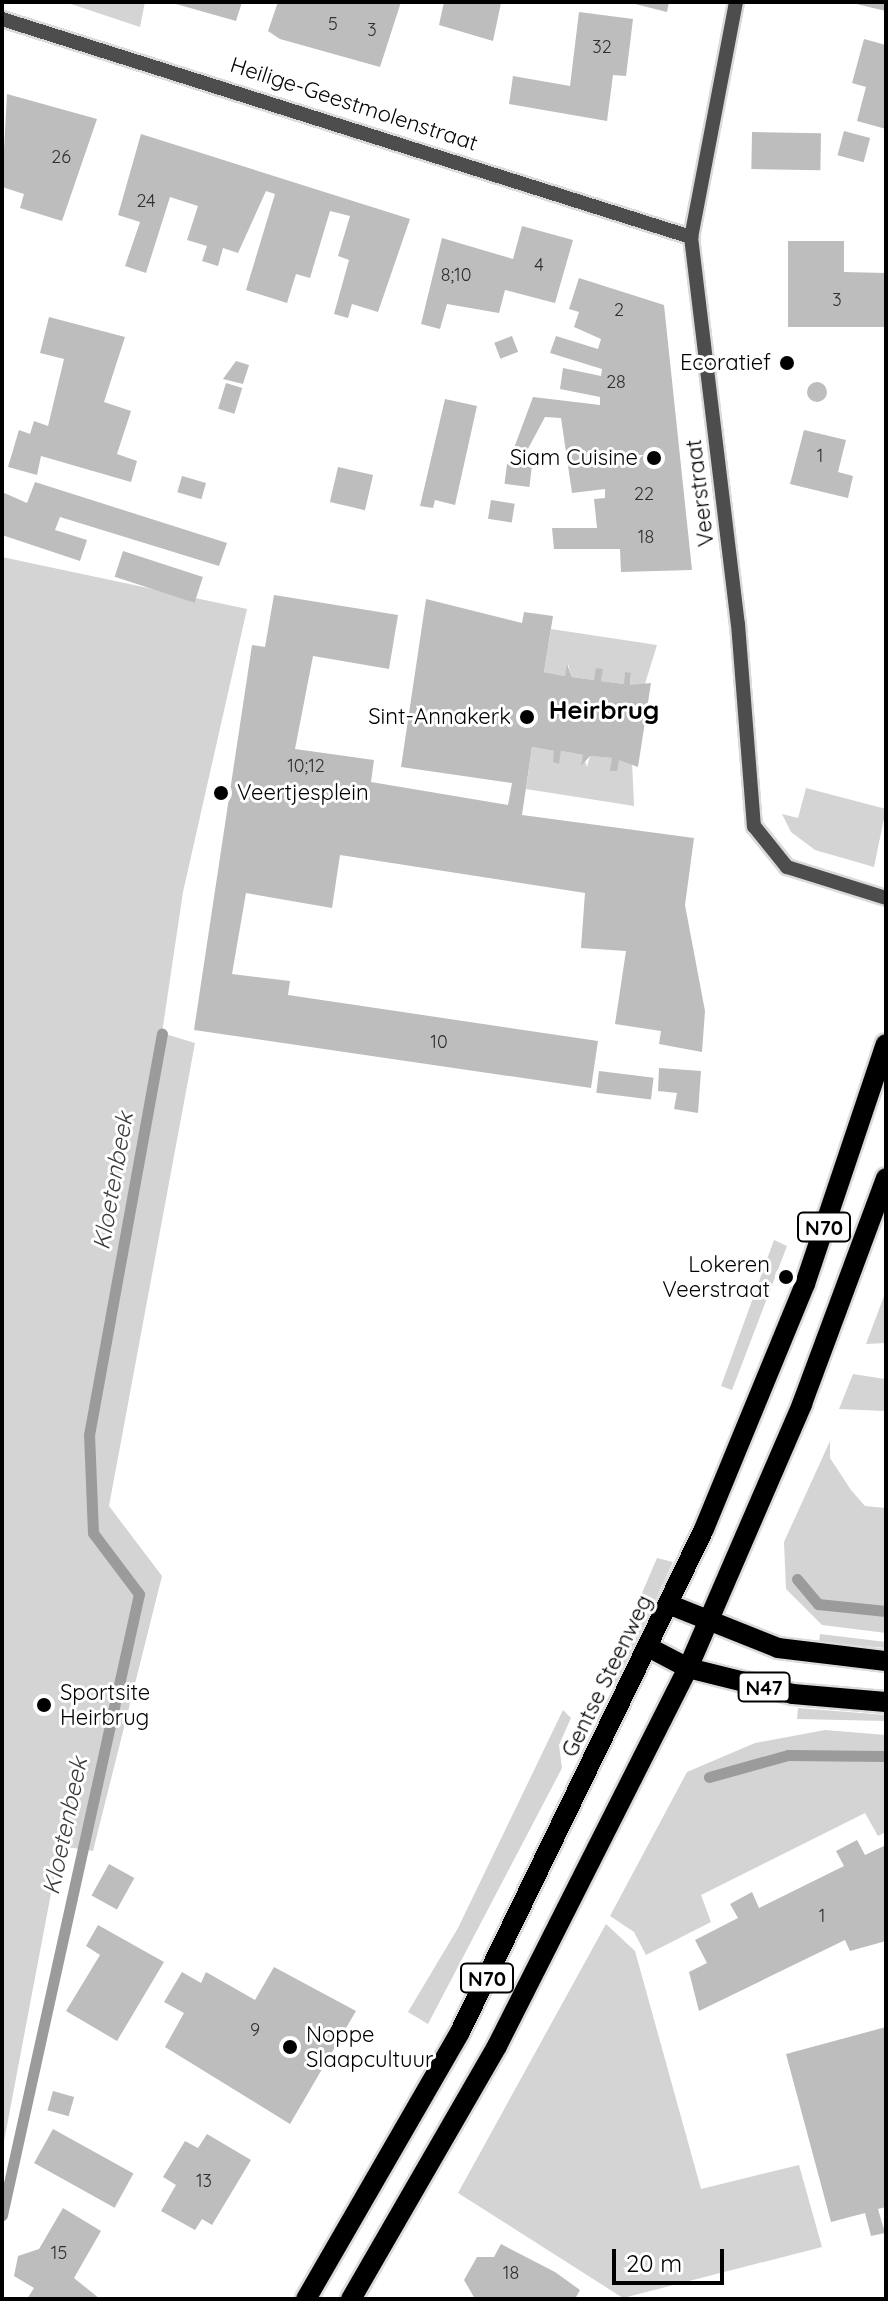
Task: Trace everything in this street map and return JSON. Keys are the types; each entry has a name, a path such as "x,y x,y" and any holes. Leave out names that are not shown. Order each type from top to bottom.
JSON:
{"main road":[{"name":"Gentse Steenweg","path":"306,2299 460,2032 668,1604 805,1284 886,1044"},
{"name":"N70","path":"351,2299 497,2046 709,1624 886,1178"},
{"name":"N47","path":"668,1604 709,1624 805,1654 886,1661"},
{"name":"N47","path":"648,1647 688,1668 793,1694 886,1702"}],"street":[{"name":"Veerstraat","path":"736,2 691,237 738,624 754,826 787,867 886,898"},
{"name":"Heilige-Geestmolenstraat","path":"2,19 691,237"}],"shaded area":[{"path":"65,2 145,2 140,27"},
{"path":"2,557 247,609 183,892 162,1033 195,1043 109,1506 162,1576 93,1851 60,1846 2,2152"},
{"path":"551,629 657,645 644,687 630,685 631,673 624,684 601,681 602,669 594,680 572,677 568,664 565,676 544,672"},
{"path":"532,747 554,751 558,763 561,751 583,755 587,767 590,756 612,758 611,771 619,760 632,761 634,806 526,789"},
{"path":"806,788 886,809 874,867 815,850 791,832 782,814 798,818"},
{"path":"774,1240 787,1246 732,1390 721,1386"},
{"path":"886,1289 886,1343 866,1344 884,1296"},
{"path":"853,1374 885,1379 884,1411 839,1409"},
{"path":"830,1441 830,1458 851,1490 865,1506 886,1508 886,1633 822,1625 786,1589 784,1542"},
{"path":"657,1558 673,1562 616,1686 606,1677"},
{"path":"820,1634 886,1642 886,1648 819,1642"},
{"path":"798,1708 886,1715 886,1721 797,1719"},
{"path":"563,1710 571,1718 559,1745 562,1768 428,2024 408,2012 458,1928"},
{"path":"825,1730 886,1735 886,1832 878,1836 865,1813 701,1895 711,1922 646,1955 634,1932 610,1916 687,1772 755,1743"},
{"path":"606,1924 635,1951 701,2189 799,2165 822,2247 623,2298 458,2193"}],"building":[{"path":"169,2 242,2 236,21"},
{"path":"278,2 401,2 380,67 280,39 268,31"},
{"path":"444,2 501,3 493,41 439,25"},
{"path":"627,2 669,2 667,12"},
{"path":"886,2 886,11 852,3"},
{"path":"579,12 633,19 626,76 613,75 607,121 509,104 513,76 570,86"},
{"path":"864,39 886,45 886,129 857,121 866,87 852,83"},
{"path":"7,94 97,119 62,221 20,208 24,194 2,187"},
{"path":"844,131 870,138 864,162 838,155"},
{"path":"752,132 821,133 820,170 751,169"},
{"path":"141,134 410,219 378,312 352,304 348,318 334,314 349,260 338,256 350,216 330,211 310,278 296,274 287,303 246,290 275,194 266,191 238,253 223,248 218,266 202,261 207,246 187,240 198,206 170,197 146,273 125,266 140,222 118,215"},
{"path":"522,226 573,240 555,303 505,290 499,313 447,304 440,329 421,324 442,238 513,259"},
{"path":"788,241 844,241 844,272 886,273 886,327 788,327"},
{"path":"579,278 664,305 692,570 621,572 620,549 554,549 552,528 597,528 594,499 605,498 605,489 572,493 561,418 545,417 522,460 511,456 533,397 600,405 600,397 560,389 563,368 601,376 602,369 550,353 556,336 598,349 601,339 574,327 579,312 569,309"},
{"path":"49,317 125,337 104,402 131,411 117,454 137,461 131,482 41,456 37,475 8,467 19,430 30,434 34,421 48,426 64,359 40,353"},
{"path":"512,336 518,352 500,359 494,343"},
{"path":"236,361 249,365 243,384 223,379"},
{"path":"813,382 821,382 827,392 821,402 813,402 807,396 807,388"},
{"path":"226,383 242,388 234,414 218,409"},
{"path":"445,399 477,406 455,505 435,500 433,508 420,506"},
{"path":"804,430 846,440 838,472 853,476 848,498 790,484"},
{"path":"507,464 532,467 529,487 505,484"},
{"path":"338,467 373,475 365,510 330,502"},
{"path":"182,476 206,483 201,499 177,492"},
{"path":"35,482 227,543 219,566 60,517 55,530 87,540 80,561 2,535 2,492 27,503"},
{"path":"491,500 515,504 512,523 488,519"},
{"path":"123,551 203,577 195,603 115,577"},
{"path":"274,595 398,615 389,669 313,656 295,749 374,760 371,782 508,805 512,783 401,767 426,599 522,623 524,612 553,616 544,672 565,676 567,664 572,677 594,680 596,668 603,669 601,681 624,684 625,672 631,673 630,685 651,683 638,767 619,760 617,771 610,771 612,758 590,756 581,766 583,755 561,751 559,764 553,762 554,751 532,747 522,815 694,838 685,905 705,1011 702,1052 659,1044 661,1031 615,1024 626,951 581,948 585,893 340,855 332,908 246,893 232,974 290,981 288,995 598,1041 591,1088 194,1030 252,645 265,647"},
{"path":"659,1068 701,1071 698,1113 674,1109 677,1093 658,1091"},
{"path":"599,1071 654,1078 651,1100 596,1093"},
{"path":"857,1840 865,1855 886,1845 886,1941 850,1951 845,1940 699,2011 689,1972 707,1963 695,1940 738,1918 730,1904 752,1892 759,1908 844,1866 836,1851"},
{"path":"109,1864 134,1878 117,1910 92,1895"},
{"path":"98,1925 164,1962 117,2041 66,2011 100,1955 86,1946"},
{"path":"274,1967 356,2011 290,2124 165,2047 184,2013 164,2002 182,1972 201,1983 206,1972 255,2000"},
{"path":"886,2027 886,2207 878,2209 885,2233 871,2236 865,2213 831,2222 786,2054"},
{"path":"53,2091 74,2097 69,2116 47,2110"},
{"path":"53,2129 133,2174 115,2208 34,2163"},
{"path":"207,2134 251,2160 212,2225 202,2219 195,2230 161,2211 176,2185 163,2177 185,2141 198,2148"},
{"path":"63,2208 101,2231 74,2278 100,2299 27,2299 34,2288 14,2276 18,2256 39,2249"},
{"path":"501,2244 555,2272 580,2290 575,2299 475,2299 464,2280 477,2257 494,2257"}],"waterway":[{"name":"Kloetenbeek","path":"2,2215 139,1594 93,1533 89,1435 162,1034"},
{"path":"797,1579 818,1604 886,1611"},
{"path":"709,1777 788,1755 886,1756"}],"place":[{"name":"Ecoratief","path":"787,363"},
{"name":"Siam Cuisine","path":"654,458"},
{"name":"Sint-Annakerk","path":"527,717"},
{"name":"Veertjesplein","path":"221,793"},
{"name":"Lokeren Veerstraat","path":"786,1277"},
{"name":"Sportsite Heirbrug","path":"44,1705"},
{"name":"Noppe Slaapcultuur","path":"290,2047"}],"district":[{"name":"Heirbrug","path":"604,710"}]}
